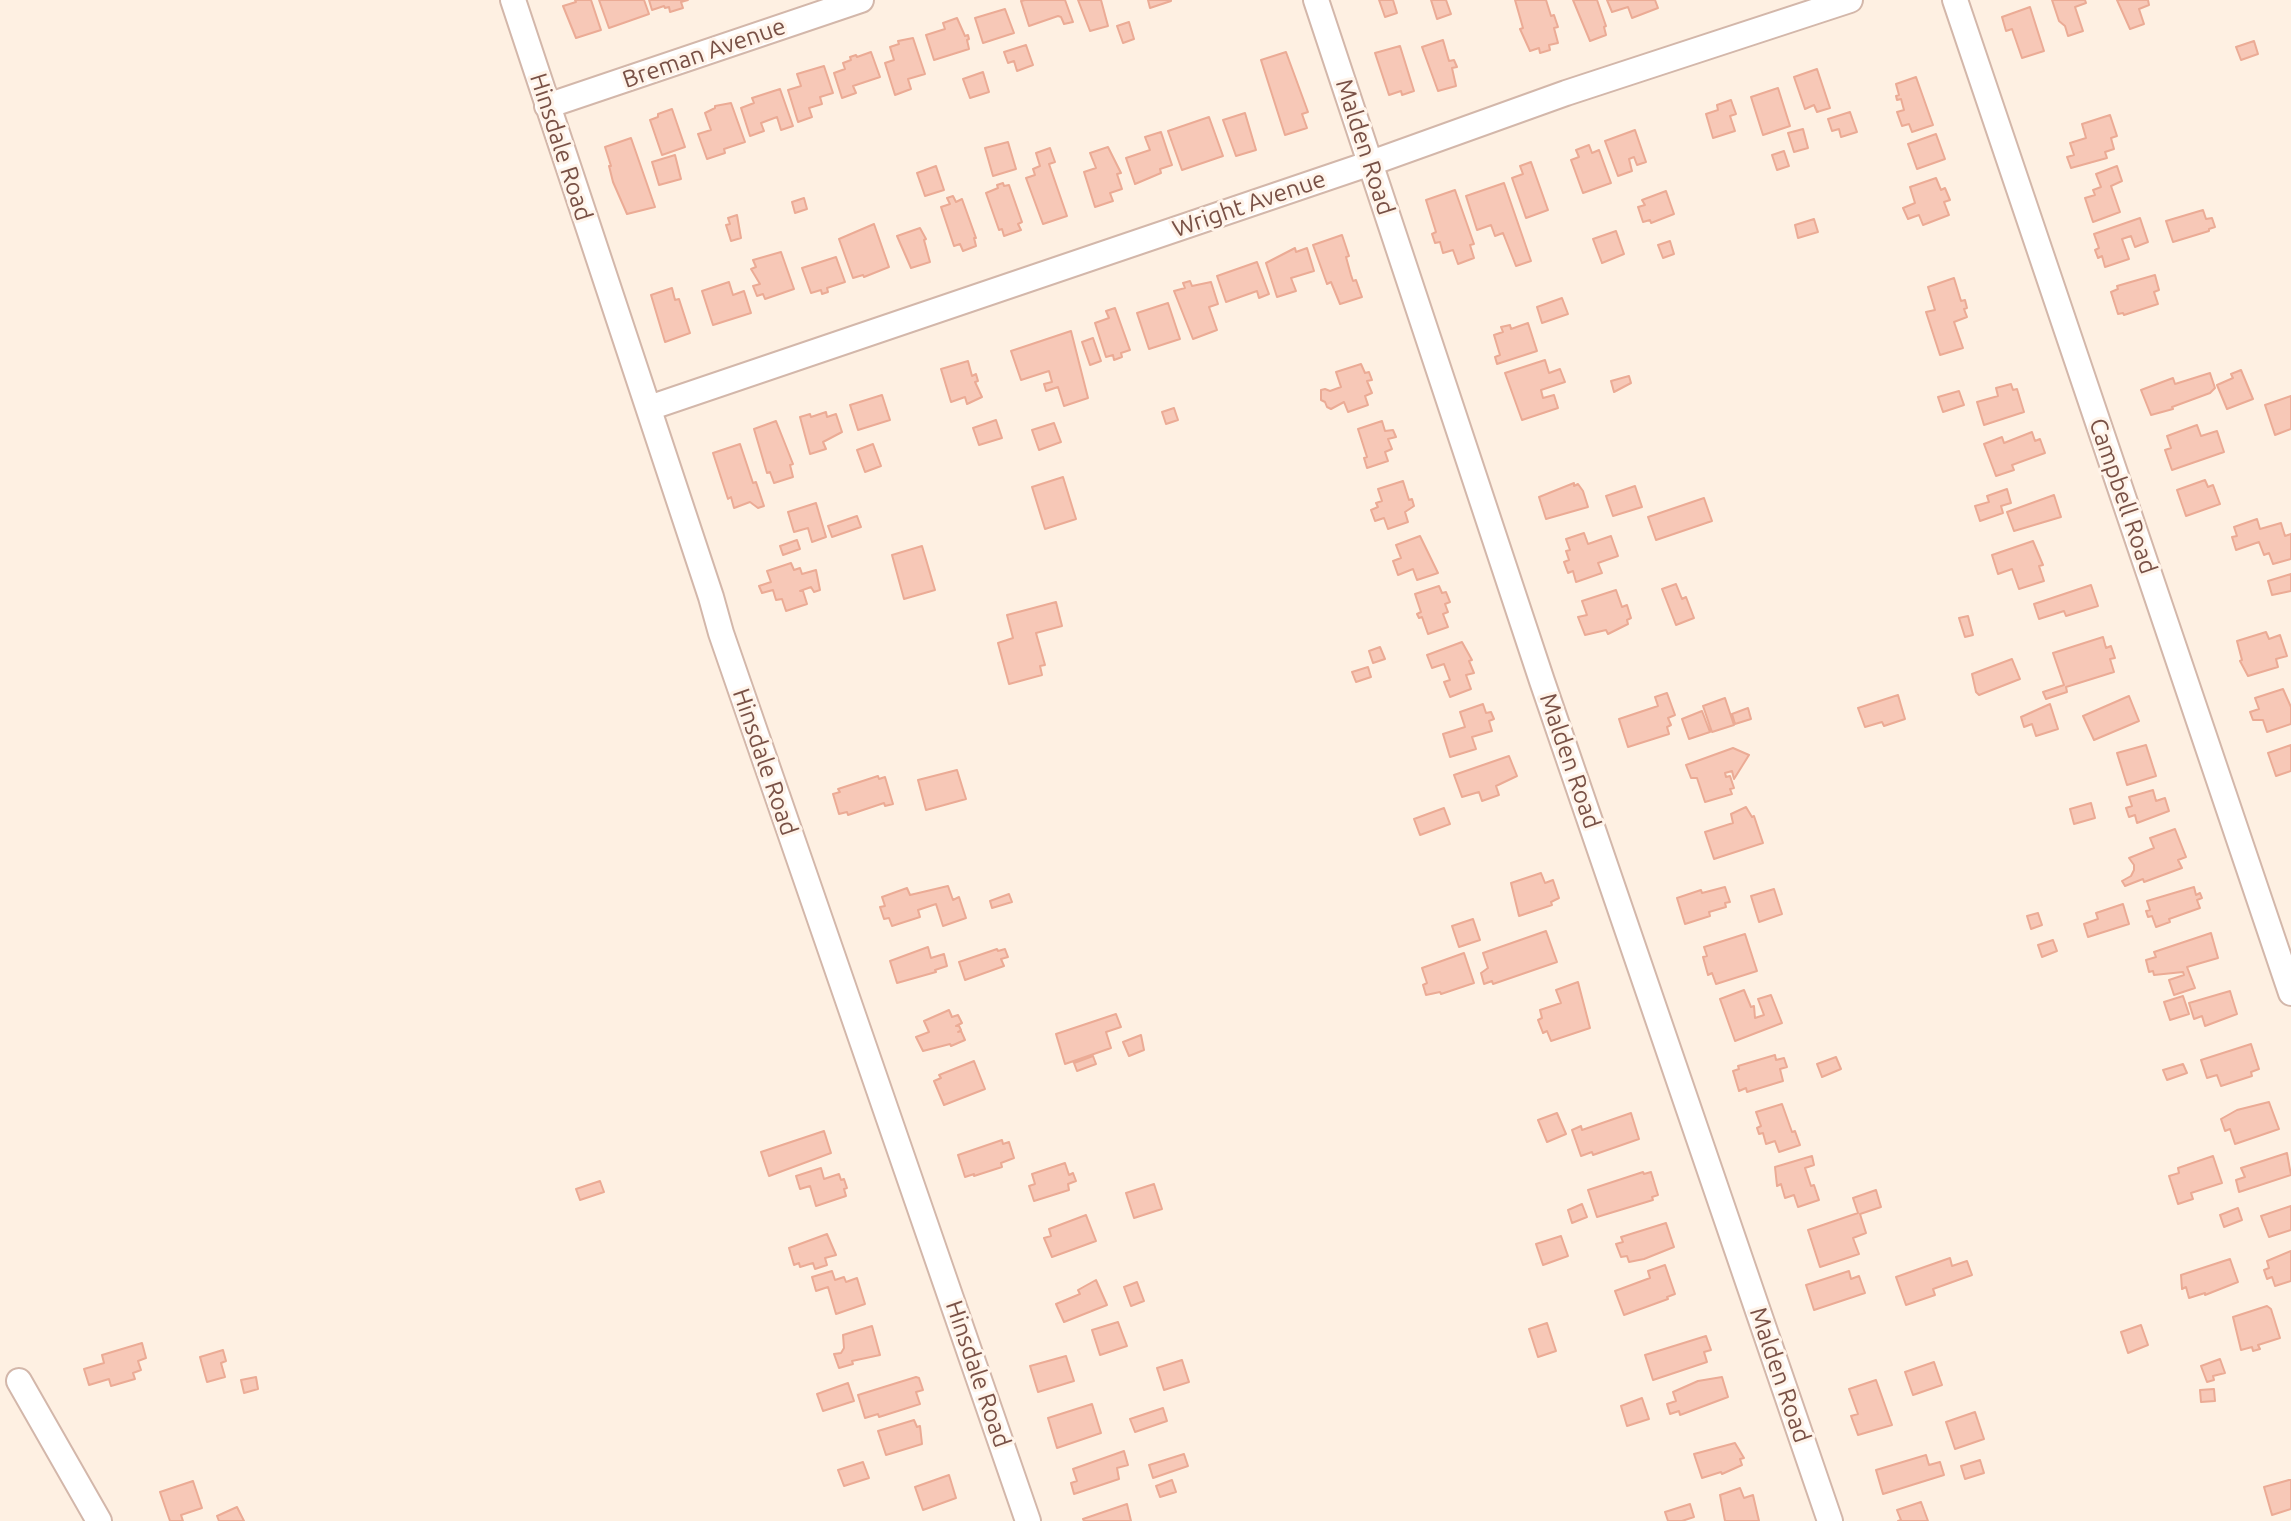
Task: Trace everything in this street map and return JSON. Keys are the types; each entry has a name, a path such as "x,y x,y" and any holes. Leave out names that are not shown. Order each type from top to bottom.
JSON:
{"street":[{"name":"Hinsdale Road","path":"513,0 721,633 1028,1521"},
{"name":"Breman Avenue","path":"547,106 861,0"},
{"name":"Malden Road","path":"1316,0 1542,681 1830,1521"},
{"name":"Wright Avenue","path":"649,408 1371,163 1566,93 1850,0"},
{"name":"Campbell Road","path":"1955,0 2291,993"},
{"path":"19,1381 99,1521"}],"building":[{"path":"575,0 591,0 601,30 576,38 563,6"},
{"path":"599,0 644,0 649,14 609,28"},
{"path":"649,0 688,0 681,2 683,8 670,12 669,7 664,6 652,10"},
{"path":"1065,0 1073,22 1064,24 1058,16 1029,26 1021,1"},
{"path":"1078,0 1101,0 1108,26 1090,31"},
{"path":"1148,0 1171,0 1171,1 1150,8"},
{"path":"1379,0 1393,0 1397,13 1385,17"},
{"path":"1431,0 1446,0 1451,14 1437,19"},
{"path":"1515,0 1546,0 1558,27 1554,28 1558,43 1549,45 1550,50 1540,53 1539,48 1530,51 1520,29 1523,28"},
{"path":"1573,0 1597,0 1606,35 1590,41"},
{"path":"1607,0 1655,0 1658,8 1632,18 1628,7 1612,12"},
{"path":"2052,0 2085,0 2086,3 2075,7 2083,31 2068,36"},
{"path":"2117,0 2148,0 2149,5 2139,9 2144,24 2130,29"},
{"path":"2030,7 2044,51 2022,58 2012,29 2006,31 2002,17"},
{"path":"1005,9 1014,33 983,43 975,18"},
{"path":"957,18 965,36 968,35 969,49 934,60 926,35 945,29 943,23"},
{"path":"1129,22 1134,39 1123,43 1117,26"},
{"path":"913,38 925,74 908,79 911,89 895,95 885,63 894,60 890,47 899,44 898,41"},
{"path":"1443,40 1449,61 1454,60 1457,67 1452,68 1456,86 1438,91 1422,47"},
{"path":"2254,41 2258,54 2241,60 2236,47"},
{"path":"1026,45 1033,65 1017,71 1014,61 1008,63 1004,52"},
{"path":"1400,46 1414,91 1389,95 1375,53"},
{"path":"871,52 880,77 853,86 856,93 842,98 834,73 845,69 843,63 851,60 850,57"},
{"path":"1286,52 1308,112 1302,114 1307,128 1285,135 1261,60"},
{"path":"824,66 833,93 820,97 822,104 809,108 812,117 798,122 788,90 801,86 797,74"},
{"path":"1817,69 1830,108 1817,112 1814,105 1805,109 1794,77"},
{"path":"983,72 989,92 970,98 963,79"},
{"path":"1916,77 1933,125 1912,132 1909,124 1902,126 1897,112 1904,110 1901,99 1897,100 1896,84"},
{"path":"1778,88 1790,126 1763,135 1751,97"},
{"path":"780,89 793,126 781,130 777,117 761,123 764,131 750,136 741,108 754,103 752,98"},
{"path":"1731,100 1736,114 1730,116 1735,131 1713,138 1706,114 1718,110 1717,105"},
{"path":"731,103 745,142 707,159 698,134 711,130 705,113 715,106"},
{"path":"672,109 685,147 662,155 650,120"},
{"path":"1850,112 1857,132 1841,137 1839,129 1832,131 1828,119"},
{"path":"1245,113 1256,150 1236,156 1223,120"},
{"path":"2110,115 2117,136 2111,138 2114,149 2105,152 2107,158 2071,168 2067,157 2074,155 2070,143 2086,138 2082,124"},
{"path":"1209,117 1223,156 1182,170 1168,131"},
{"path":"1803,129 1808,148 1794,152 1788,133"},
{"path":"1635,130 1646,162 1637,165 1634,157 1629,159 1632,171 1618,176 1605,141"},
{"path":"1161,132 1172,165 1135,184 1126,158 1150,150 1145,137"},
{"path":"1936,134 1945,159 1917,169 1908,144"},
{"path":"631,138 655,207 627,214 613,182 605,147"},
{"path":"1008,142 1016,169 993,176 985,148"},
{"path":"1589,145 1592,153 1599,150 1611,183 1583,193 1571,160 1579,157 1576,150"},
{"path":"1108,147 1121,173 1117,174 1122,189 1110,193 1113,201 1095,207 1084,172 1096,168 1090,153"},
{"path":"1050,148 1055,162 1049,164 1067,216 1043,224 1026,178 1035,175 1033,169 1040,166 1036,153"},
{"path":"1784,151 1789,166 1777,170 1772,155"},
{"path":"675,155 681,179 659,185 652,162"},
{"path":"1531,162 1548,210 1526,218 1512,178 1523,174 1520,166"},
{"path":"936,166 944,190 925,196 917,173"},
{"path":"2117,166 2122,181 2111,186 2120,212 2093,222 2085,198 2095,195 2093,190 2101,187 2096,174"},
{"path":"1936,178 1950,200 1944,202 1949,215 1923,225 1919,215 1908,219 1903,208 1915,203 1910,187"},
{"path":"1003,183 1004,186 1009,185 1022,222 1018,224 1021,230 1004,236 986,193"},
{"path":"1504,183 1531,261 1516,266 1503,233 1495,236 1491,225 1477,230 1466,196"},
{"path":"1455,190 1474,244 1470,245 1474,258 1458,264 1453,250 1443,253 1440,242 1435,243 1432,234 1436,232 1426,200"},
{"path":"1666,191 1674,214 1651,223 1650,220 1643,222 1638,207 1645,205 1642,200"},
{"path":"953,196 956,202 962,199 976,238 976,246 963,251 960,244 954,246 941,207 950,204 947,198"},
{"path":"804,198 807,209 795,213 792,202"},
{"path":"2203,210 2206,219 2212,218 2215,227 2173,242 2166,221"},
{"path":"737,215 741,238 731,241 726,225 730,224 728,218"},
{"path":"2140,218 2148,242 2135,247 2131,236 2122,239 2129,259 2105,267 2102,256 2098,258 2095,250 2099,248 2094,234"},
{"path":"1814,219 1818,232 1798,238 1795,225"},
{"path":"874,224 889,267 853,278 839,239"},
{"path":"920,228 926,239 930,262 911,268 897,236"},
{"path":"1616,231 1624,254 1602,263 1593,239"},
{"path":"1342,235 1351,275 1362,297 1340,304 1331,282 1327,284 1313,245"},
{"path":"1670,241 1674,254 1663,258 1658,245"},
{"path":"1295,248 1296,252 1307,248 1314,271 1291,278 1296,291 1277,297 1266,263"},
{"path":"781,252 794,289 765,299 763,294 757,296 753,286 760,284 751,269 756,267 753,260"},
{"path":"836,257 845,282 827,288 828,292 822,294 821,290 811,293 802,268"},
{"path":"1257,262 1269,294 1259,298 1257,291 1226,302 1217,276"},
{"path":"2155,275 2159,290 2154,292 2158,304 2124,315 2118,314 2111,292 2118,289 2117,286"},
{"path":"1954,278 1961,301 1965,300 1967,308 1964,309 1967,317 1954,322 1963,348 1940,355 1926,312 1935,310 1928,287"},
{"path":"1190,281 1192,286 1211,282 1218,304 1209,307 1217,330 1193,339 1174,291 1185,288 1183,283"},
{"path":"729,282 733,295 744,291 751,313 713,325 702,291"},
{"path":"672,288 675,300 679,299 690,333 665,342 651,295"},
{"path":"1562,298 1568,314 1542,323 1537,307"},
{"path":"1168,303 1180,339 1149,349 1137,313"},
{"path":"1115,308 1130,350 1114,360 1113,355 1106,357 1095,323 1109,318 1106,311"},
{"path":"1528,323 1537,351 1497,364 1495,357 1500,355 1494,335 1503,332 1501,327 1510,325 1511,329"},
{"path":"1071,331 1088,398 1064,406 1058,387 1046,391 1044,384 1052,382 1049,371 1021,380 1011,351"},
{"path":"1093,338 1101,361 1090,365 1082,342"},
{"path":"1545,360 1549,373 1560,369 1565,382 1541,390 1543,398 1554,395 1558,408 1522,420 1505,373"},
{"path":"968,361 972,376 976,374 978,381 975,382 982,397 967,404 965,397 951,402 941,369"},
{"path":"1361,364 1372,380 1367,381 1372,393 1365,396 1368,405 1348,412 1344,402 1331,409 1327,407 1321,400 1321,390 1341,387 1336,372"},
{"path":"2241,370 2253,399 2227,409 2217,385 2233,378 2231,374"},
{"path":"2210,373 2215,388 2210,393 2151,415 2141,390 2173,378 2175,384"},
{"path":"1629,376 1631,383 1614,392 1611,381"},
{"path":"2011,384 2013,390 2017,389 2024,412 1984,425 1977,402 1998,396 1996,388"},
{"path":"1959,391 1964,405 1943,412 1938,397"},
{"path":"882,395 890,420 858,430 850,405"},
{"path":"2291,396 2291,429 2275,435 2265,405"},
{"path":"1174,408 1178,420 1166,424 1162,412"},
{"path":"826,412 827,417 836,414 842,432 823,442 826,449 810,454 800,417"},
{"path":"996,420 1002,438 979,445 973,428"},
{"path":"776,421 793,464 790,465 793,477 774,483 770,472 767,473 754,429"},
{"path":"1382,421 1385,431 1393,430 1396,437 1388,439 1392,449 1385,452 1388,461 1367,468 1364,458 1367,457 1358,429"},
{"path":"1054,423 1061,442 1039,450 1032,430"},
{"path":"2197,425 2201,436 2217,431 2224,452 2172,470 2165,450 2171,448 2167,436"},
{"path":"2032,432 2035,441 2040,439 2045,453 2012,465 2014,470 1996,476 1984,444 2002,437 2004,443"},
{"path":"740,444 764,506 758,508 750,502 734,508 713,453"},
{"path":"873,444 881,466 865,472 857,450"},
{"path":"1063,477 1076,519 1045,529 1032,487"},
{"path":"2205,480 2208,487 2213,485 2220,504 2186,516 2177,490"},
{"path":"1403,481 1414,506 1405,512 1408,522 1388,529 1384,518 1375,521 1371,510 1382,501 1378,489"},
{"path":"1574,483 1583,491 1588,507 1546,519 1539,497"},
{"path":"1635,486 1642,507 1613,516 1606,496"},
{"path":"2007,489 2011,503 2001,506 2003,513 1980,521 1975,506 1989,502 1987,496"},
{"path":"2054,495 2061,517 2014,531 2007,512"},
{"path":"1704,498 1712,521 1656,540 1648,517"},
{"path":"816,503 826,537 812,542 808,528 794,532 788,512"},
{"path":"857,516 861,527 832,537 828,526"},
{"path":"2257,519 2260,529 2281,523 2285,536 2291,534 2291,559 2273,564 2269,553 2264,555 2259,542 2236,550 2232,537 2237,536 2234,527"},
{"path":"1584,533 1588,544 1611,536 1618,556 1598,563 1602,573 1576,582 1573,571 1568,573 1564,562 1569,560 1566,551 1570,550 1566,539"},
{"path":"1420,536 1438,573 1417,580 1413,569 1398,575 1393,561 1401,558 1396,545"},
{"path":"797,540 800,549 783,555 780,546"},
{"path":"2033,541 2043,565 2039,566 2044,581 2019,589 2012,569 1998,574 1992,555"},
{"path":"922,546 935,590 904,599 892,555"},
{"path":"791,563 794,570 800,568 802,574 816,570 820,590 814,592 811,587 800,591 803,591 807,604 786,611 782,599 776,600 773,590 762,593 759,586 771,582 767,571"},
{"path":"2291,574 2291,591 2272,595 2268,581"},
{"path":"1676,584 1682,599 1686,597 1694,618 1676,625 1662,589"},
{"path":"2091,585 2098,606 2066,616 2064,611 2039,619 2034,604"},
{"path":"1439,586 1450,602 1445,604 1448,612 1443,614 1448,627 1428,634 1422,617 1419,618 1417,614 1421,612 1415,594"},
{"path":"1616,590 1622,607 1627,605 1631,618 1627,620 1628,624 1608,634 1606,630 1585,635 1578,617 1587,615 1582,601"},
{"path":"1056,602 1062,626 1036,633 1045,665 1040,666 1042,675 1009,684 998,643 1013,638 1007,615"},
{"path":"1968,616 1973,635 1965,637 1959,618"},
{"path":"2266,632 2269,639 2280,635 2287,656 2276,659 2278,667 2248,676 2240,661 2237,641"},
{"path":"2103,637 2106,648 2111,646 2115,658 2110,659 2114,672 2066,687 2067,692 2046,699 2043,692 2064,685 2053,653"},
{"path":"1462,642 1472,660 1469,661 1474,673 1466,675 1471,689 1450,697 1444,682 1450,680 1444,664 1432,668 1427,655"},
{"path":"1380,647 1385,659 1373,663 1369,651"},
{"path":"2012,659 2020,679 1979,695 1976,692 1972,674"},
{"path":"1368,667 1371,677 1356,682 1352,672"},
{"path":"2283,689 2291,707 2291,724 2267,732 2263,720 2253,720 2250,712 2259,709 2255,698"},
{"path":"1667,693 1675,715 1668,718 1671,725 1667,727 1669,734 1628,747 1619,719 1658,706 1655,697"},
{"path":"1898,695 1905,719 1884,726 1882,722 1865,727 1858,708"},
{"path":"2129,696 2139,721 2094,740 2083,716"},
{"path":"1725,698 1734,725 1712,732 1703,706"},
{"path":"1483,704 1486,713 1491,712 1494,719 1489,721 1492,731 1472,737 1476,749 1450,757 1443,734 1465,727 1460,712"},
{"path":"2050,704 2058,729 2036,736 2032,724 2024,727 2021,717"},
{"path":"1748,708 1751,719 1735,724 1732,714"},
{"path":"1702,711 1710,732 1689,739 1682,719"},
{"path":"2146,745 2156,776 2127,785 2117,753"},
{"path":"2291,745 2291,771 2276,776 2268,753"},
{"path":"1733,748 1749,755 1734,779 1732,771 1725,773 1726,777 1730,776 1734,788 1730,789 1732,794 1705,802 1697,778 1691,778 1686,765"},
{"path":"1509,756 1517,776 1496,786 1499,795 1482,801 1479,792 1462,797 1454,775"},
{"path":"957,770 966,799 926,810 918,780"},
{"path":"878,776 879,779 885,777 893,804 885,806 884,803 848,815 847,812 839,814 833,794 840,792 838,789"},
{"path":"2153,790 2156,801 2165,798 2169,811 2137,823 2135,815 2129,817 2126,808 2132,806 2129,797"},
{"path":"2091,803 2095,818 2074,824 2070,809"},
{"path":"1746,807 1754,816 1763,843 1714,859 1705,832 1733,823 1731,814"},
{"path":"1444,808 1450,824 1420,835 1414,819"},
{"path":"2175,829 2186,857 2178,860 2182,868 2125,886 2122,881 2134,870 2129,858 2154,848 2150,838"},
{"path":"1541,873 1545,883 1553,880 1559,898 1551,902 1552,905 1519,916 1511,883"},
{"path":"948,886 953,900 959,897 966,918 943,926 936,904 918,910 920,917 892,926 889,918 884,919 880,907 885,906 882,897 907,888 910,895"},
{"path":"1725,887 1730,902 1725,903 1726,907 1685,924 1677,898 1701,890 1702,893"},
{"path":"2194,887 2196,895 2200,893 2202,898 2197,900 2200,908 2156,927 2152,916 2148,917 2146,911 2150,910 2147,901"},
{"path":"1774,889 1782,914 1759,922 1751,896"},
{"path":"1009,894 1012,902 992,908 990,901"},
{"path":"2123,904 2129,924 2088,937 2084,924 2098,919 2096,913"},
{"path":"2038,913 2042,925 2031,929 2027,916"},
{"path":"1473,919 1480,940 1459,947 1452,926"},
{"path":"1546,931 1557,962 1493,984 1492,981 1484,984 1481,973 1488,968 1483,953"},
{"path":"2211,933 2218,958 2187,967 2195,988 2174,995 2169,980 2184,975 2183,972 2154,975 2153,971 2149,972 2146,960 2156,957 2154,952"},
{"path":"1745,934 1757,971 1716,984 1712,973 1708,975 1703,957 1707,956 1704,947"},
{"path":"2053,940 2057,951 2042,957 2038,945"},
{"path":"928,947 931,958 944,954 947,966 897,983 890,961"},
{"path":"1005,949 1008,957 1001,959 1004,966 965,980 959,962"},
{"path":"1464,953 1474,983 1441,994 1426,995 1423,985 1427,983 1422,968"},
{"path":"1578,982 1590,1028 1551,1041 1547,1031 1543,1033 1538,1020 1542,1018 1540,1010 1561,1003 1556,990"},
{"path":"1744,990 1751,1007 1754,1006 1755,1018 1764,1015 1758,999 1771,995 1782,1023 1735,1041 1720,999"},
{"path":"2230,991 2237,1014 2205,1026 2202,1016 2194,1019 2189,1003"},
{"path":"2183,996 2189,1014 2170,1020 2164,1002"},
{"path":"949,1010 952,1017 958,1015 962,1023 956,1026 959,1026 961,1030 958,1032 961,1031 965,1040 923,1051 916,1037 929,1032 924,1021"},
{"path":"1116,1014 1121,1027 1106,1032 1111,1048 1065,1064 1056,1034"},
{"path":"1141,1035 1144,1050 1129,1056 1123,1042"},
{"path":"2251,1044 2259,1069 2251,1072 2252,1076 2221,1086 2217,1075 2207,1078 2201,1060"},
{"path":"1775,1055 1776,1060 1784,1058 1787,1067 1780,1069 1783,1081 1747,1092 1746,1088 1739,1091 1733,1071 1739,1069 1738,1066"},
{"path":"1093,1056 1096,1064 1077,1071 1074,1063"},
{"path":"1836,1057 1841,1069 1822,1077 1817,1064"},
{"path":"974,1061 985,1089 944,1105 934,1081 941,1078 939,1075"},
{"path":"2183,1064 2187,1073 2167,1080 2163,1070"},
{"path":"2269,1102 2279,1129 2235,1144 2230,1129 2225,1131 2221,1119 2237,1110"},
{"path":"1782,1104 1800,1145 1779,1152 1775,1141 1766,1144 1763,1133 1759,1134 1757,1128 1761,1126 1756,1112"},
{"path":"1557,1113 1566,1134 1547,1142 1538,1120"},
{"path":"1631,1113 1639,1139 1593,1155 1592,1152 1581,1156 1572,1130 1581,1126 1582,1130"},
{"path":"824,1131 831,1153 769,1176 761,1152"},
{"path":"1002,1140 1003,1144 1009,1142 1014,1158 1001,1163 1002,1167 965,1177 958,1155"},
{"path":"2287,1153 2291,1175 2239,1192 2236,1180 2245,1177 2241,1168"},
{"path":"1812,1156 1814,1165 1805,1168 1819,1200 1798,1207 1794,1195 1785,1198 1781,1184 1777,1186 1775,1167"},
{"path":"2213,1156 2222,1183 2191,1193 2193,1199 2178,1204 2169,1176 2179,1173 2178,1168"},
{"path":"1065,1163 1069,1175 1073,1173 1076,1181 1068,1184 1069,1190 1034,1201 1029,1186 1035,1184 1032,1174"},
{"path":"821,1168 824,1179 839,1174 841,1180 844,1179 846,1196 816,1206 810,1186 800,1189 796,1176"},
{"path":"1651,1172 1658,1195 1652,1197 1653,1200 1597,1217 1588,1190"},
{"path":"600,1181 604,1192 580,1200 576,1189"},
{"path":"1154,1184 1162,1209 1134,1218 1126,1193"},
{"path":"1876,1190 1881,1207 1860,1214 1866,1233 1853,1238 1859,1254 1820,1267 1808,1230 1858,1213 1853,1198"},
{"path":"1582,1204 1587,1217 1572,1223 1568,1210"},
{"path":"2291,1206 2291,1230 2269,1237 2261,1216"},
{"path":"2238,1208 2242,1220 2224,1227 2220,1215"},
{"path":"1086,1215 1096,1241 1052,1257 1044,1238 1051,1236 1049,1229"},
{"path":"1666,1223 1674,1247 1629,1262 1627,1256 1621,1257 1616,1244 1623,1242 1621,1237"},
{"path":"827,1234 836,1255 825,1258 827,1265 815,1269 813,1263 800,1267 799,1263 794,1265 789,1248"},
{"path":"1561,1236 1568,1256 1543,1265 1536,1244"},
{"path":"2291,1251 2291,1281 2275,1286 2272,1277 2267,1279 2264,1270 2269,1268 2267,1261"},
{"path":"1950,1258 1952,1266 1967,1261 1972,1275 1933,1289 1935,1295 1906,1305 1896,1277"},
{"path":"2230,1259 2238,1282 2189,1298 2186,1287 2182,1289 2181,1275"},
{"path":"1665,1265 1675,1294 1624,1315 1615,1291 1650,1278 1648,1271"},
{"path":"832,1271 835,1280 844,1277 846,1282 857,1278 865,1304 836,1314 828,1287 816,1291 812,1277"},
{"path":"1849,1271 1851,1279 1859,1276 1865,1293 1814,1310 1806,1285"},
{"path":"1096,1280 1107,1305 1064,1322 1056,1304 1080,1294 1078,1290"},
{"path":"1137,1282 1144,1301 1131,1306 1124,1287"},
{"path":"2267,1306 2271,1309 2280,1338 2258,1345 2260,1349 2253,1351 2252,1347 2241,1350 2233,1317"},
{"path":"1118,1322 1127,1346 1100,1355 1092,1330"},
{"path":"1547,1323 1556,1351 1538,1357 1529,1329"},
{"path":"2141,1325 2148,1345 2128,1353 2121,1332"},
{"path":"872,1326 880,1355 852,1361 853,1364 839,1368 834,1354 841,1353 844,1348 843,1335"},
{"path":"1706,1336 1711,1350 1704,1352 1707,1362 1653,1380 1645,1355"},
{"path":"142,1343 146,1358 138,1361 141,1370 133,1373 135,1379 111,1386 109,1379 89,1385 84,1369 104,1363 102,1355"},
{"path":"223,1350 226,1361 221,1363 225,1377 207,1382 200,1357"},
{"path":"1066,1356 1074,1381 1038,1392 1030,1366"},
{"path":"2220,1359 2225,1373 2213,1376 2214,1380 2207,1382 2201,1366"},
{"path":"1182,1360 1189,1382 1164,1390 1157,1368"},
{"path":"1934,1362 1942,1385 1913,1395 1905,1372"},
{"path":"256,1377 258,1389 244,1393 241,1380"},
{"path":"916,1377 923,1390 916,1392 920,1404 879,1417 878,1414 865,1418 858,1395"},
{"path":"1722,1377 1728,1397 1680,1415 1679,1411 1670,1414 1667,1404 1676,1401 1673,1392 1698,1381"},
{"path":"1876,1380 1892,1425 1858,1435 1851,1416 1858,1414 1849,1389"},
{"path":"848,1383 854,1401 823,1411 817,1394"},
{"path":"2214,1389 2215,1401 2201,1402 2200,1390"},
{"path":"1642,1398 1649,1419 1627,1426 1621,1406"},
{"path":"1092,1404 1101,1433 1057,1448 1048,1418"},
{"path":"1163,1408 1167,1421 1135,1432 1130,1419"},
{"path":"1975,1412 1984,1439 1955,1449 1946,1422"},
{"path":"914,1420 917,1427 920,1426 922,1444 886,1455 878,1431"},
{"path":"1735,1443 1744,1458 1740,1459 1742,1465 1702,1478 1694,1454"},
{"path":"1124,1451 1128,1465 1117,1468 1119,1479 1074,1494 1071,1483 1077,1481 1073,1469"},
{"path":"1184,1454 1188,1466 1153,1478 1149,1465"},
{"path":"1926,1455 1929,1465 1940,1462 1944,1475 1883,1494 1876,1470"},
{"path":"1980,1460 1984,1473 1965,1479 1961,1466"},
{"path":"863,1462 869,1478 844,1486 838,1470"},
{"path":"949,1475 956,1498 923,1510 915,1487"},
{"path":"1172,1480 1176,1492 1160,1497 1156,1486"},
{"path":"2291,1480 2291,1509 2272,1515 2264,1487"},
{"path":"193,1481 202,1508 181,1515 183,1521 170,1521 160,1492"},
{"path":"1740,1488 1744,1498 1753,1495 1759,1521 1725,1521 1720,1495"},
{"path":"1921,1502 1928,1521 1898,1521 1901,1520 1897,1510"},
{"path":"1127,1504 1131,1521 1083,1519"},
{"path":"1690,1504 1694,1517 1668,1521 1665,1512"},
{"path":"237,1507 244,1521 219,1521 217,1516"}]}
